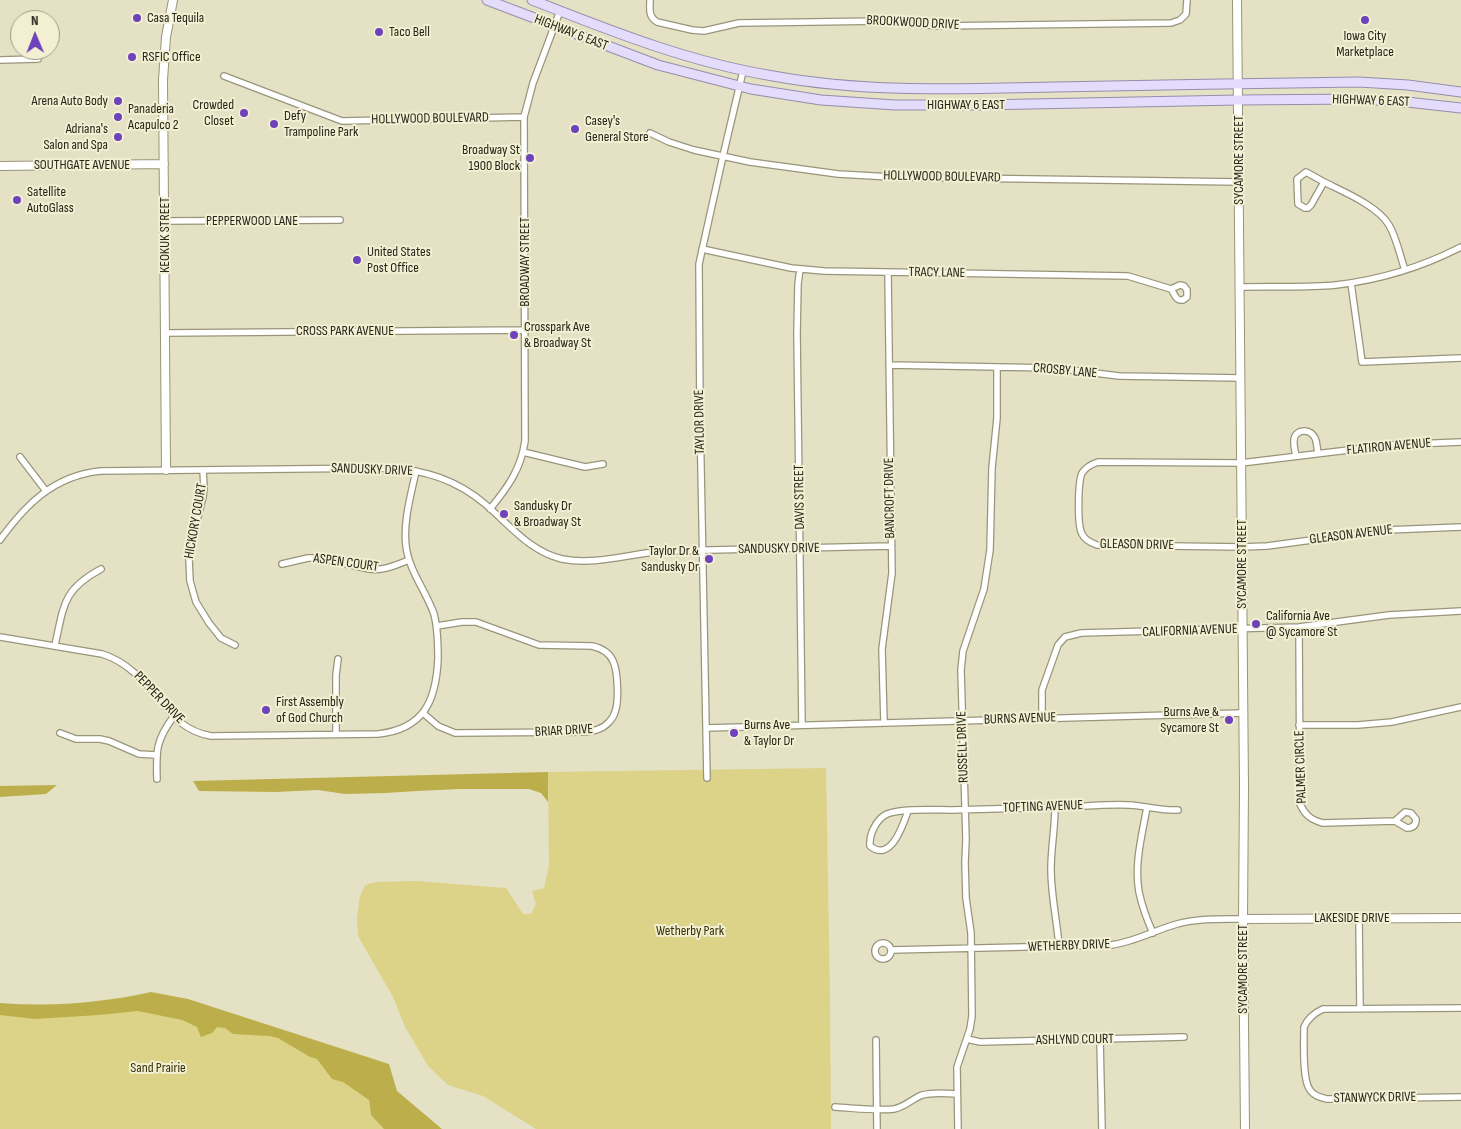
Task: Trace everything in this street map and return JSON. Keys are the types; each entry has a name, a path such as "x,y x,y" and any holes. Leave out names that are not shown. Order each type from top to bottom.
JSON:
{"main road":[{"name":"HIGHWAY 6 EAST","path":"487,0 658,65 739,86 821,100 895,105 989,105 1359,99 1461,108"},
{"name":"HIGHWAY 6 EAST","path":"532,0 651,46 693,59 773,77 821,84 894,88 988,89 1359,82 1408,85 1461,92"}],"street":[{"name":"KEOKUK STREET","path":"166,470 163,80 166,37 173,0"},
{"name":"BROOKWOOD DRIVE","path":"650,0 651,17 658,22 704,31 738,23 884,21 938,26 1171,22 1180,20 1186,14 1187,0"},
{"name":"SYCAMORE STREET","path":"1237,0 1245,1129"},
{"name":"BROADWAY STREET","path":"490,509 512,480 523,452 526,429 524,116 531,89 560,11"},
{"name":"TAYLOR DRIVE","path":"707,778 699,264 743,70"},
{"name":"HOLLYWOOD BOULEVARD","path":"224,76 342,121 524,116"},
{"name":"HOLLYWOOD BOULEVARD","path":"650,133 669,142 694,150 790,168 847,175 1239,182"},
{"name":"SOUTHGATE AVENUE","path":"0,166 164,164"},
{"path":"1324,182 1308,208 1300,206 1297,198 1296,184 1297,179 1306,172 1365,204 1383,217 1391,228 1405,270"},
{"name":"PEPPERWOOD LANE","path":"164,221 340,220"},
{"path":"1240,287 1351,283 1405,270 1461,247"},
{"name":"TRACY LANE","path":"702,249 800,269 836,272 1128,276 1171,289"},
{"name":"DAVIS STREET","path":"800,269 797,300 802,725"},
{"name":"BANCROFT DRIVE","path":"884,723 882,655 892,581 888,272"},
{"path":"1351,283 1362,362 1461,358"},
{"name":"CROSS PARK AVENUE","path":"165,333 525,330"},
{"name":"CROSBY LANE","path":"889,365 1054,368 1128,376 1240,378"},
{"name":"RUSSELL DRIVE","path":"958,1129 958,1067 970,1029 972,1016 972,948 965,872 966,809 961,670 963,651 984,588 990,550 992,468 997,432 997,367"},
{"path":"1296,456 1295,437 1299,432 1305,431 1310,432 1314,436 1318,454"},
{"name":"FLATIRON AVENUE","path":"1241,463 1403,444 1461,442"},
{"path":"523,452 585,467 603,464"},
{"path":"20,458 46,491"},
{"name":"GLEASON DRIVE","path":"1241,463 1098,462 1092,464 1083,472 1080,478 1079,527 1084,538 1097,545 1242,547"},
{"name":"SANDUSKY DRIVE","path":"0,540 24,511 46,491 65,480 86,473 100,471 386,468 416,471 432,475 460,487 490,509 528,544 540,551 562,559 588,561 646,552 891,546"},
{"name":"HICKORY COURT","path":"203,470 203,497 188,559 190,581 196,602 209,623 221,638 235,645"},
{"name":"PEPPER DRIVE","path":"0,637 102,654 119,660 134,672 174,716 188,728 203,735 390,733 400,730 423,713 433,693 436,678 437,626 406,547 406,518 416,471"},
{"name":"GLEASON AVENUE","path":"1242,547 1291,543 1387,530 1461,526"},
{"name":"ASPEN COURT","path":"282,564 308,558 319,558 376,570 385,569 410,560"},
{"path":"55,645 64,603 71,591 85,578 101,569"},
{"name":"CALIFORNIA AVENUE","path":"1042,719 1043,686 1058,645 1069,635 1081,633 1299,627 1389,615 1461,611"},
{"name":"BRIAR DRIVE","path":"423,713 438,726 456,733 584,732 593,731 610,722 617,704 616,670 613,661 609,655 598,648 592,646 539,645 476,622 437,626"},
{"name":"PALMER CIRCLE","path":"1299,627 1300,804 1303,811 1308,817 1323,823 1395,822"},
{"path":"336,734 336,675 338,659"},
{"path":"1299,725 1358,725 1392,722 1461,707"},
{"name":"BURNS AVENUE","path":"706,728 1243,714"},
{"path":"156,779 156,755 160,738 174,716"},
{"path":"60,733 76,739 109,741 139,754 156,755"},
{"name":"TOFTING AVENUE","path":"908,811 902,829 890,847 880,850 870,846 871,833 884,815 894,812 908,811 966,809 1129,805 1165,811 1178,810"},
{"path":"1055,807 1051,869 1059,946"},
{"path":"1147,807 1138,854 1137,878 1142,903 1153,933"},
{"path":"1359,918 1360,1009"},
{"name":"LAKESIDE DRIVE","path":"1243,919 1461,918"},
{"name":"WETHERBY DRIVE","path":"891,950 1116,944 1131,941 1175,924 1195,920 1243,919"},
{"name":"STANWYCK DRIVE","path":"1461,1008 1323,1009 1313,1014 1304,1027 1305,1080 1307,1086 1314,1094 1327,1099 1461,1097"},
{"name":"ASHLYND COURT","path":"967,1039 980,1042 1184,1037"},
{"path":"876,1040 877,1129"},
{"path":"1100,1040 1102,1129"},
{"path":"836,1108 877,1109 900,1107 921,1096 957,1094"}],"green space":[{"name":"Wetherby Park","path":"826,768 831,1129 536,1129 483,1096 448,1085 428,1066 405,1027 393,997 358,936 357,919 360,896 365,885 376,882 416,881 506,888 523,914 531,914 536,904 532,891 544,888 549,865 548,772"},
{"name":"Sand Prairie","path":"188,1005 363,1065 371,1115 400,1129 0,1129 0,1006"}],"shaded area":[{"path":"548,772 548,802 541,793 529,789 459,789 345,794 318,790 276,792 199,791 193,781"},
{"path":"57,785 46,794 0,797 0,786"},
{"path":"151,992 188,999 389,1064 397,1091 442,1129 384,1129 371,1115 369,1100 343,1082 332,1079 317,1059 310,1057 278,1038 233,1034 225,1028 217,1027 212,1033 201,1037 197,1027 182,1020 138,1011 35,1019 0,1015 0,1003 38,1005 76,1003"}],"place":[{"name":"Casa Tequila","path":"137,18"},
{"name":"Iowa City Marketplace","path":"1365,20"},
{"name":"Taco Bell","path":"379,32"},
{"name":"RSFIC Office","path":"132,57"},
{"name":"Arena Auto Body","path":"118,101"},
{"name":"Crowded Closet","path":"244,113"},
{"name":"Panaderia Acapulco 2","path":"118,117"},
{"name":"Defy Trampoline Park","path":"274,124"},
{"name":"Casey's General Store","path":"575,129"},
{"name":"Adriana's Salon and Spa","path":"118,137"},
{"name":"Broadway St 1900 Block","path":"530,158"},
{"name":"Satellite AutoGlass","path":"17,200"},
{"name":"United States Post Office","path":"357,260"},
{"name":"Crosspark Ave & Broadway St","path":"514,335"},
{"name":"Sandusky Dr & Broadway St","path":"504,514"},
{"name":"Taylor Dr & Sandusky Dr","path":"709,559"},
{"name":"California Ave @ Sycamore St","path":"1256,624"},
{"name":"First Assembly of God Church","path":"266,710"},
{"name":"Burns Ave & Sycamore St","path":"1229,720"},
{"name":"Burns Ave & Taylor Dr","path":"734,733"}]}
